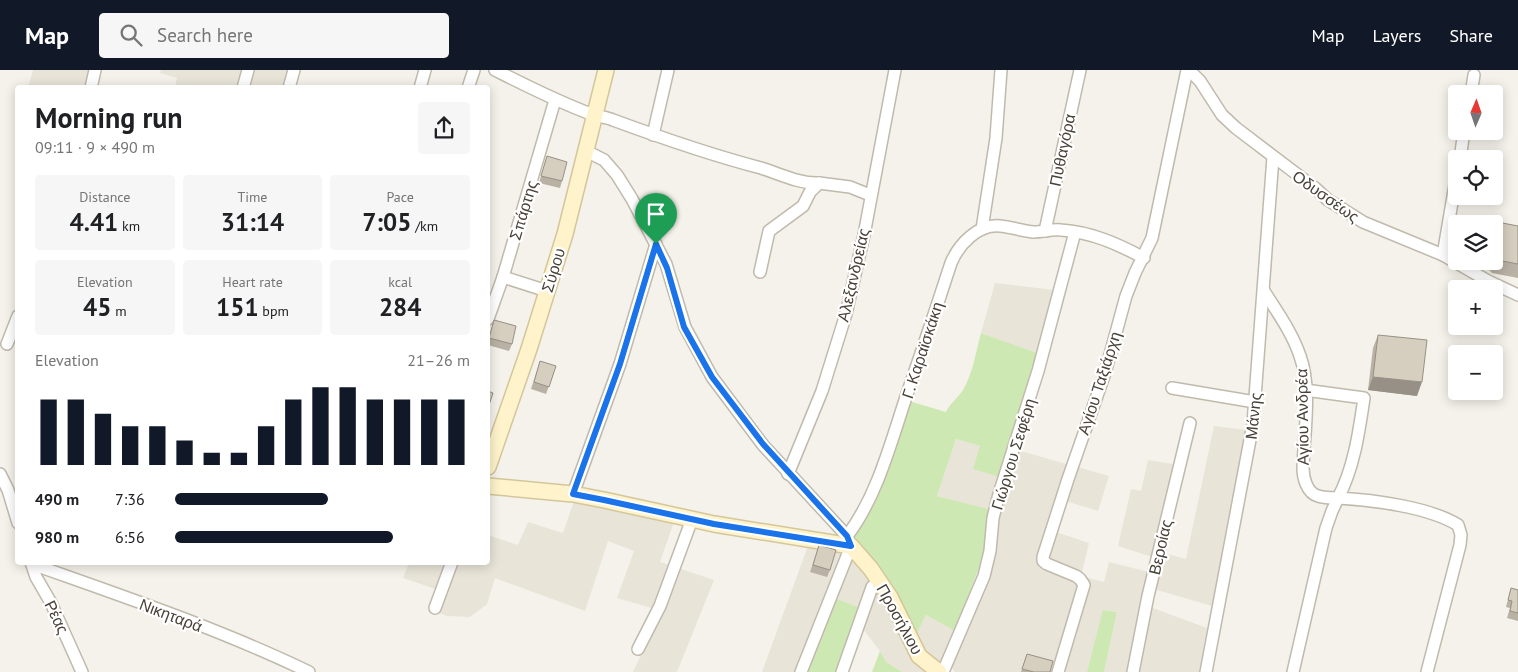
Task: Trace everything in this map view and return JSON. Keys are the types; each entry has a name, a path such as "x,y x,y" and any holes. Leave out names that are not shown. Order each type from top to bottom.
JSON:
{"street":[{"path":"92,85 96,70"},
{"path":"245,85 248,70"},
{"path":"290,85 294,70"},
{"path":"421,85 425,70"},
{"path":"469,85 474,70"},
{"path":"495,70 555,100 720,158 784,174 802,182 850,187 870,195"},
{"name":"Σύρου","path":"490,461 529,349 565,234 606,70"},
{"path":"653,135 668,70"},
{"name":"Αλεξανδρείας","path":"788,474 822,391 843,322 864,235 895,70"},
{"path":"1001,70 994,147 982,229 1000,226 1033,232 1045,230 1075,232 1107,240 1144,258"},
{"name":"Πυθαγόρα","path":"1045,230 1080,70"},
{"name":"Οδυσσέως","path":"1188,70 1200,81 1222,115 1328,200 1363,222 1443,255 1488,281 1518,295"},
{"name":"Αγίου Ταξιάρχη","path":"1058,672 1084,585 1080,579 1047,564 1043,558 1068,478 1105,373 1126,296 1135,273 1144,258 1156,226 1188,70"},
{"path":"1472,85 1474,75"},
{"name":"Σπάρτης","path":"490,313 503,277 555,100"},
{"path":"586,151 604,160 617,175 632,199 667,268 684,327 724,393 788,474 849,541"},
{"name":"Μάνης","path":"1206,672 1250,448 1264,291 1266,229 1272,157"},
{"path":"760,272 769,231 803,206 810,192 819,183"},
{"path":"1443,255 1452,205"},
{"name":"Γ. Καραϊσκάκη","path":"802,672 849,541 874,489 895,432 955,254 963,243 982,229"},
{"name":"Γιώργου Σεφέρη","path":"941,672 984,576 990,551 993,518 999,494 1038,371 1075,232"},
{"path":"573,494 620,364 656,244"},
{"path":"503,277 547,291"},
{"name":"Αγίου Ανδρέα","path":"1264,291 1294,339 1301,357 1306,390 1304,480 1309,488 1317,496 1399,506 1448,520 1458,525 1461,535 1460,544 1427,672"},
{"path":"8,345 15,325"},
{"path":"1172,388 1255,402"},
{"path":"1293,672 1326,528 1346,482 1354,453 1364,398 1306,390"},
{"name":"Βεροίας","path":"1133,672 1148,596 1190,423"},
{"path":"0,474 8,490 15,513"},
{"path":"490,486 573,494 714,524 849,541"},
{"path":"638,649 660,606 692,519"},
{"name":"Προσήλιου","path":"849,541 871,569 895,606 916,652 923,661 941,672"},
{"name":"Ρέας","path":"32,565 82,672"},
{"name":"Νικηταρά","path":"36,565 210,630 276,656 309,672"},
{"path":"435,608 451,565"},
{"path":"842,672 872,587 880,582"}],"shaded area":[{"path":"33,70 90,70 86,85 29,85"},
{"path":"161,70 288,70 284,85 175,85 177,78 160,73"},
{"path":"995,283 1055,290 1037,353 981,333"},
{"path":"1214,426 1246,430 1212,606 1154,589 1150,607 1207,628 1199,672 1104,672 1117,612 1104,610 1087,672 955,672 951,666 995,559 998,512 937,496 956,439 980,446 1010,448 1109,476 1098,511 1056,498 1047,529 1089,543 1082,572 1085,577 1104,582 1109,562 1157,574 1163,553 1186,559"},
{"path":"1148,460 1173,464 1152,557 1118,546 1131,489 1141,491"},
{"path":"574,501 674,522 660,562 714,580 677,672 633,672 662,611 617,598 634,551 608,541 585,611 495,578 487,604 470,617 447,616 437,612 444,592 403,578 408,565 490,565 490,536 518,545 528,522 563,533"},
{"path":"808,546 840,551 862,569 881,596 909,654 926,672 902,672 886,662 880,651 856,620 860,608 825,594 794,672 762,672"},
{"path":"926,615 955,631 940,664 924,654 915,637"}],"green space":[{"path":"981,333 1037,353 1000,477 973,469 980,446 956,439 937,496 988,509 983,557 955,631 926,615 915,637 903,605 885,574 853,537 909,401 946,412 961,393 966,383 972,369"},
{"path":"835,598 860,608 839,672 807,672"},
{"path":"1103,610 1117,612 1104,672 1087,672"},
{"path":"880,651 886,662 902,672 872,672"}],"building":[{"path":"547,156 567,162 562,181 541,176"},
{"path":"1503,223 1518,226 1518,264 1503,261"},
{"path":"494,320 516,326 512,344 490,338"},
{"path":"1378,335 1427,340 1422,382 1373,377"},
{"path":"540,361 556,366 549,387 534,382"},
{"path":"819,545 836,550 830,570 813,565"},
{"path":"1511,588 1518,590 1518,613 1510,611 1512,601 1508,600"},
{"path":"1027,654 1053,661 1050,672 1034,672 1022,669"}],"route":[{"path":"656,244 667,268 684,327 712,377 788,474 847,536 851,546 714,524 573,494 620,364 656,244"}]}
